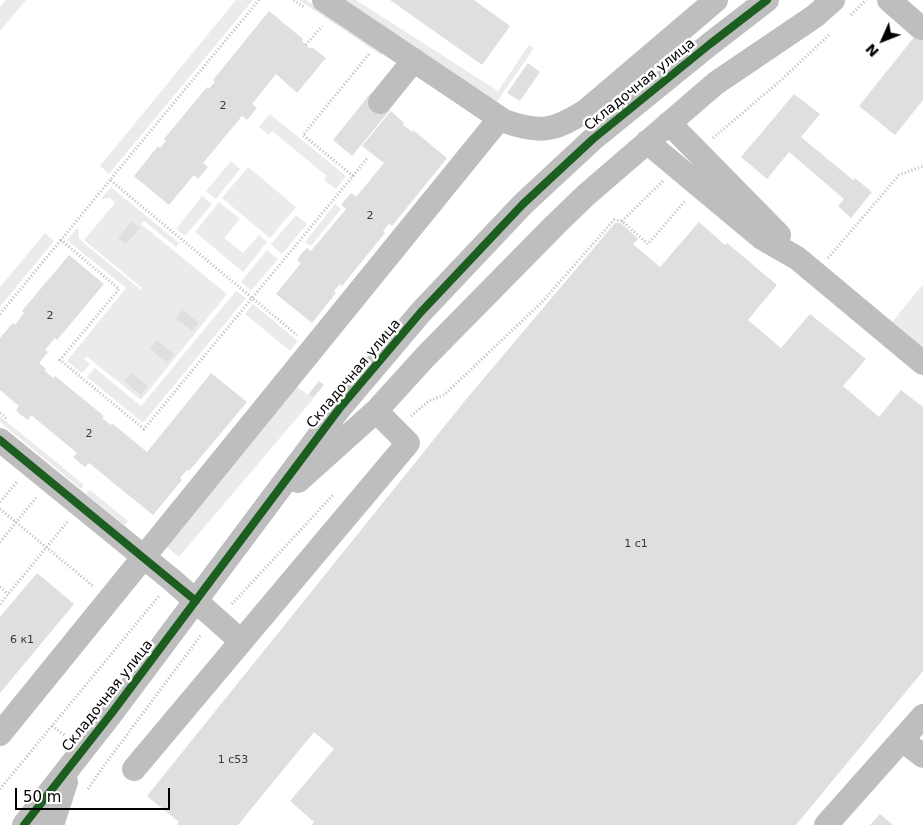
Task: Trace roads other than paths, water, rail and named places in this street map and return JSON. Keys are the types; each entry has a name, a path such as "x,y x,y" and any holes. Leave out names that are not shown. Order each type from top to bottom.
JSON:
{"street":[{"path":"320,11 414,60 502,120 524,128 542,130 570,121 587,110 716,0"},
{"name":"Складочная улица","path":"24,825 196,601 339,409 421,312 502,225 594,139 681,67 767,0"},
{"path":"800,25 825,0"},
{"path":"260,516 376,410 426,356 555,225 647,142 716,83 814,16 833,0"},
{"path":"889,0 921,28"},
{"path":"380,102 414,60"},
{"path":"0,734 502,120"},
{"path":"669,123 720,177 772,227 797,258"},
{"path":"647,142 762,238 797,258 923,363"},
{"path":"134,769 408,443 376,410"},
{"path":"0,440 172,580 241,641"},
{"path":"826,825 923,716"},
{"path":"902,740 923,756"},
{"name":"Складочная улица","path":"52,825 73,762"}]}
